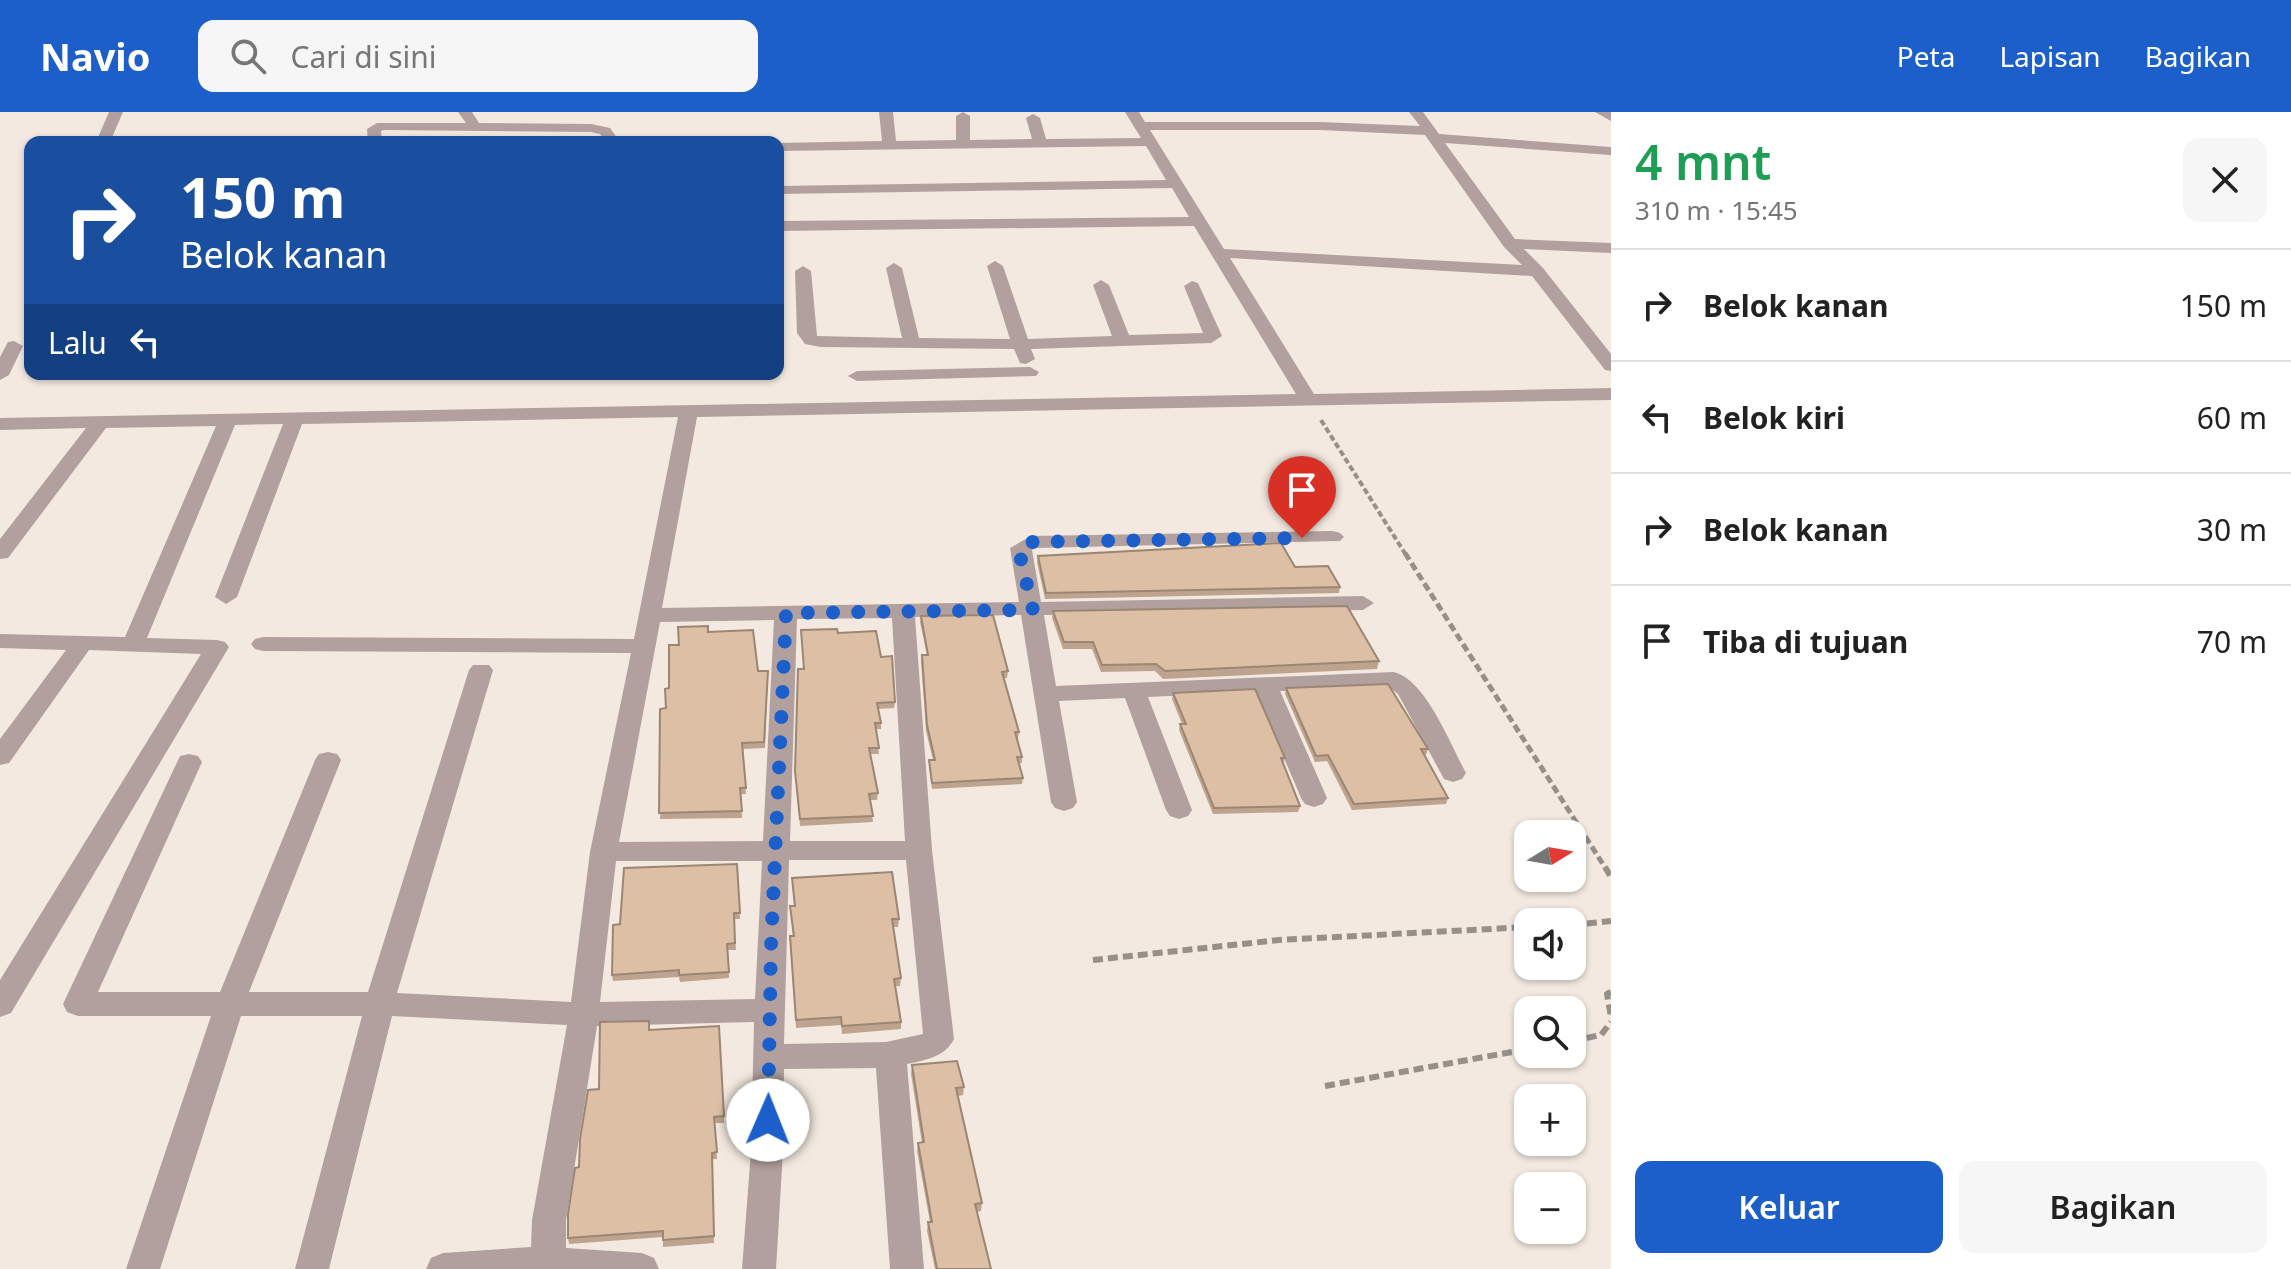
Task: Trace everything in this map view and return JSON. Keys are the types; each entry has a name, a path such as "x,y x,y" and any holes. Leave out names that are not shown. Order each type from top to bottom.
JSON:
{"street":[{"path":"106,136 116,112"},
{"path":"465,112 475,127"},
{"path":"886,112 890,147"},
{"path":"1132,112 1140,126 1141,143 1218,253 1301,399"},
{"path":"1416,112 1426,132 1510,244 1525,270 1611,366"},
{"path":"1602,112 1611,117"},
{"path":"963,116 963,145"},
{"path":"1033,118 1040,144"},
{"path":"375,136 374,129 382,126 591,128 605,131 609,136"},
{"path":"1140,126 1426,132 1611,151"},
{"path":"784,147 1141,143"},
{"path":"784,190 1173,185"},
{"path":"784,226 1194,221"},
{"path":"1510,244 1611,248"},
{"path":"1218,253 1525,270"},
{"path":"995,266 1022,344 1038,404"},
{"path":"894,268 912,344"},
{"path":"803,271 806,333 811,340 912,344 1205,339 1213,336 1192,286"},
{"path":"1101,285 1123,342"},
{"path":"1589,338 1611,337"},
{"path":"0,375 14,346"},
{"path":"857,376 1030,372"},
{"path":"0,424 1606,394"},
{"path":"548,1266 549,1220 584,1014 604,852 689,411"},
{"path":"226,597 295,418"},
{"path":"133,645 228,420"},
{"path":"0,553 101,422"},
{"path":"1064,802 1033,610 1019,551 1031,542 1333,537"},
{"path":"648,615 1363,603"},
{"path":"768,1056 891,1055 930,1048 939,1039 919,850 903,612"},
{"path":"759,1269 767,1151 769,1010 786,613"},
{"path":"0,641 217,647 0,1005"},
{"path":"0,757 83,643"},
{"path":"263,644 643,646"},
{"path":"312,1269 381,1004 481,670"},
{"path":"1047,694 1394,679 1408,689 1453,773"},
{"path":"1264,683 1314,798"},
{"path":"1134,691 1179,810"},
{"path":"143,1269 230,1004 328,760"},
{"path":"189,762 78,1004 381,1004 584,1014 769,1010"},
{"path":"604,852 919,850"},
{"path":"891,1055 907,1269"},
{"path":"443,1269 548,1266 642,1269"}],"path":[{"path":"1301,399 1611,877"},
{"path":"1586,924 1611,921"},
{"path":"1093,960 1279,940 1514,928"},
{"path":"1586,1038 1603,1035 1609,1030 1611,1020 1607,994 1611,992"},
{"path":"1325,1086 1514,1052"}],"building":[{"path":"1281,543 1295,567 1328,566 1340,587 1046,593 1038,556"},
{"path":"1347,606 1379,661 1165,671 1156,664 1102,665 1093,642 1064,642 1053,611"},
{"path":"993,615 1008,671 1002,672 1019,732 1015,732 1022,757 1017,757 1023,778 932,783 929,760 935,760 927,725 922,655 928,655 921,616"},
{"path":"708,626 708,632 753,630 758,671 768,671 764,742 742,743 746,788 740,788 742,811 659,813 660,709 666,708 665,689 669,688 669,645 679,645 678,627"},
{"path":"837,629 838,633 876,631 881,657 892,656 895,702 877,703 881,723 875,723 879,748 869,748 878,793 869,794 873,816 800,819 795,771 798,669 804,669 801,630"},
{"path":"1388,684 1428,749 1421,749 1448,798 1354,804 1328,755 1316,756 1286,688"},
{"path":"1255,689 1285,758 1281,758 1300,806 1214,808 1180,724 1186,724 1173,693"},
{"path":"737,864 740,913 734,913 735,943 727,944 729,972 679,975 679,970 612,975 613,925 620,924 624,868"},
{"path":"892,872 899,919 892,919 901,978 894,979 901,1022 842,1026 841,1017 796,1020 790,936 794,936 790,906 795,906 792,878"},
{"path":"649,1021 649,1030 719,1026 724,1116 714,1117 717,1152 712,1153 714,1236 663,1240 663,1231 568,1238 568,1214 575,1168 579,1167 588,1090 599,1089 600,1022"},
{"path":"957,1061 964,1087 956,1088 982,1203 975,1204 991,1269 937,1269 928,1222 932,1222 918,1143 924,1142 912,1065"}],"route":[{"path":"768,1120 771,946 786,613 1033,610 1019,551 1031,542 1302,538"}]}
